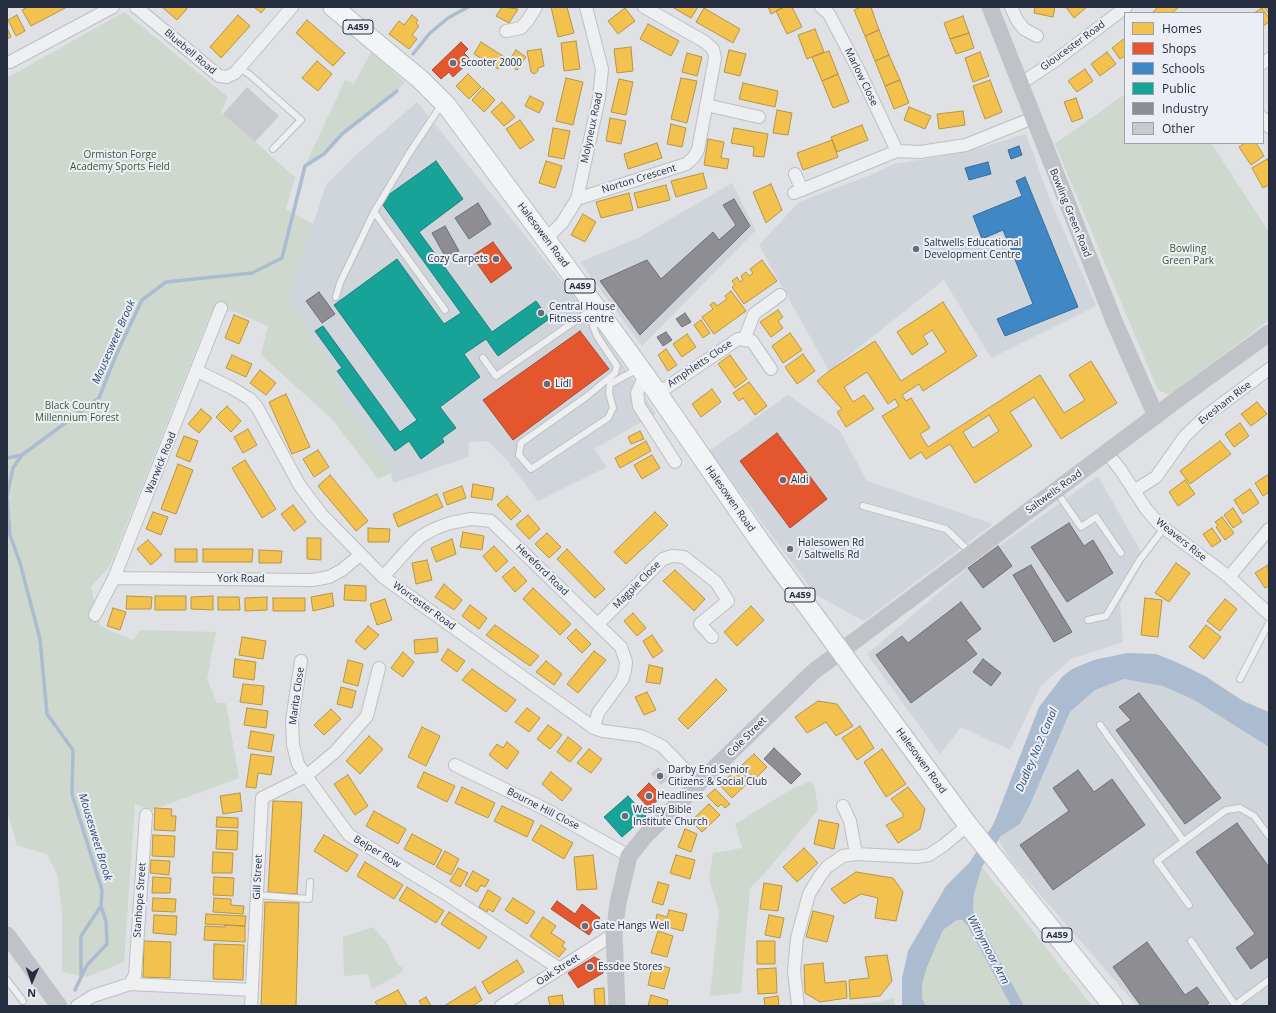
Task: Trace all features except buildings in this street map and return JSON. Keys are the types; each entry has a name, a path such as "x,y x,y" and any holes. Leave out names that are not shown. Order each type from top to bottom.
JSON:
{"main road":[{"name":"Halesowen Road","path":"333,7 421,80 443,102 546,239 642,372 759,540 840,651 972,829 1113,1006"}],"street":[{"path":"7,62 10,62 113,7"},
{"name":"Bluebell Road","path":"136,7 219,76 227,77 235,73 292,7"},
{"path":"506,31 521,28 536,7"},
{"name":"Molyneux Road","path":"546,239 562,223 576,199 599,98 602,69 586,7"},
{"name":"Norton Crescent","path":"576,199 686,164 693,158 698,150 715,58 713,49 705,42 644,7"},
{"name":"Marlow Close","path":"821,7 829,14 860,73 897,151"},
{"name":"Bowling Green Road","path":"990,7 1114,321 1156,416"},
{"path":"1011,7 1017,20 1024,29 1037,36"},
{"name":"Gloucester Road","path":"1020,84 1056,60 1126,7"},
{"path":"706,105 759,117"},
{"path":"795,174 798,191 897,151 920,152 966,145 1033,118"},
{"name":"Amphletts Close","path":"744,340 754,314 780,295"},
{"name":"Warwick Road","path":"95,615 114,578 221,308"},
{"name":"Saltwells Road","path":"840,651 1269,333"},
{"name":"Amphletts Close","path":"657,394 738,338 752,341 771,369"},
{"name":"Evesham Rise","path":"1134,491 1156,477 1185,436 1207,415 1269,369"},
{"name":"Worcester Road","path":"197,371 232,388 250,399 257,407 300,486 322,515 383,577 594,728 603,731 641,736 662,746 699,784"},
{"path":"642,372 637,394 639,406 675,462"},
{"name":"Weavers Rise","path":"1107,453 1120,469 1146,508 1164,528 1229,577 1269,614"},
{"name":"Hereford Road","path":"383,577 420,537 450,523 471,519 484,519 491,521 621,647 626,662 622,680 598,713 594,728"},
{"path":"1229,577 1269,529"},
{"name":"York Road","path":"114,578 313,580 329,577 342,570 360,554"},
{"name":"Magpie Close","path":"598,624 662,559 672,556 684,557 716,582 728,600 700,624 712,637"},
{"name":"Cole Street","path":"617,1006 614,934 618,903 629,856 646,835 813,672 840,651"},
{"name":"Marita Close","path":"301,661 292,721 293,744 298,764 306,776"},
{"path":"306,776 335,752 367,716 378,668"},
{"name":"Bourne Hill Close","path":"455,765 547,810 629,856"},
{"name":"Gill Street","path":"251,1006 262,798 306,776"},
{"name":"Belper Row","path":"306,776 349,835 446,894 560,969"},
{"path":"843,806 850,821 856,854"},
{"name":"Stanhope Street","path":"130,984 134,975 146,815"},
{"path":"798,1006 794,971 797,938 809,894 828,866 843,856 856,854 917,857 929,855 972,829"},
{"name":"Oak Street","path":"501,1006 614,934"},
{"path":"7,935 59,1006"},
{"path":"77,1006 93,996 130,984 252,990"}],"lane":[{"path":"239,68 249,74 301,120 273,149"},
{"path":"336,297 340,283 374,212 410,152 443,102"},
{"path":"374,212 445,310"},
{"path":"483,358 496,376 600,314"},
{"path":"600,314 593,326 597,336 617,366 615,373 586,397 521,443 519,455 531,469 608,418 613,408 608,393 610,384 642,372"},
{"path":"1055,491 1081,527 1096,517 1121,553"},
{"path":"863,506 946,530 971,553"},
{"path":"1088,620 1106,616 1139,561 1164,528"},
{"path":"1240,679 1269,623"},
{"path":"1100,725 1184,840"},
{"path":"1189,906 1157,861 1226,810 1240,808 1254,816 1269,836"},
{"path":"257,895 309,899 310,882"},
{"path":"1191,940 1234,1006 1269,980"},
{"path":"7,980 23,1001"}],"shaded area":[{"path":"417,102 590,316 656,414 594,449 607,467 538,501 506,459 488,441 469,442 468,457 393,483 391,473 340,394 332,367 288,299 326,185 357,154"},
{"name":"Saltwells Educational Development Centre","path":"1026,134 1047,192 1096,306 991,358 944,280 829,371 759,245 799,202 876,173 894,164 966,152"},
{"path":"732,183 756,230 642,346 580,262 638,238"},
{"path":"788,395 840,431 867,481 993,524 864,621 816,595 709,451"},
{"path":"1098,476 1145,559 1120,604 1123,642 1071,659 1041,686 1010,750 961,727 940,754 867,654 968,568"},
{"path":"1124,679 1163,685 1194,700 1269,747 1269,1006 1137,1006 1011,861 999,841 1001,836 1020,824 1030,805 1070,712 1095,690"}],"green space":[{"path":"124,12 228,97 221,112 295,177 286,209 313,224 288,299 332,367 340,394 391,473 378,479 332,419 261,355 268,326 233,311 210,315 110,566 91,587 100,626 133,640 140,630 216,632 207,679 217,703 226,703 239,778 152,810 135,804 124,962 86,977 62,972 62,911 57,874 47,854 17,845 7,811 7,78"},
{"path":"371,52 405,82 397,91 342,134 324,154 305,166 345,80 354,84"},
{"name":"Bowling Green Park","path":"1124,95 1124,144 1212,144 1269,232 1269,320 1170,395 1158,390 1055,144"},
{"path":"811,781 815,788 818,810 765,873 750,888 741,993 710,996 719,911 709,880 713,853 742,848 735,824 792,789"},
{"path":"982,867 1092,1006 1024,1006 973,910 974,894"},
{"path":"957,920 962,920 967,925 1011,1006 926,1006 922,998 922,985 927,967 943,930"},
{"path":"373,927 387,943 398,965 403,968 400,974 372,989 368,974 344,976 343,937"},
{"path":"894,997 895,1006 828,1006 881,1002"}],"water":[{"path":"1127,653 1156,654 1174,661 1205,676 1243,701 1269,712 1269,747 1194,700 1163,686 1124,679 1095,690 1070,712 1030,805 1020,824 1001,836 982,867 974,894 973,910 1024,1006 1011,1006 967,925 962,920 957,920 943,930 927,967 922,985 922,998 926,1006 902,1006 902,978 908,951 946,886 970,862 994,823 1039,707 1062,677 1072,669 1094,660"}],"waterway":[{"name":"Mousesweet Brook","path":"413,54 430,33 448,18 468,7"},
{"name":"Mousesweet Brook","path":"7,496 13,468 22,455 99,398 116,355 142,300 166,282 252,273 282,258 305,166 324,154 342,134 397,91"},
{"path":"7,458 22,455"},
{"name":"Mousesweet Brook","path":"7,497 10,535 20,563 40,639 47,714 73,750 72,794 102,890 101,906 106,921 107,944 87,965 75,990"},
{"name":"Mousesweet Brook","path":"81,977 81,936 101,906"}],"place":[{"name":"Scooter 2000","path":"453,63"},
{"name":"Saltwells Educational Development Centre","path":"916,249"},
{"name":"Cozy Carpets","path":"496,259"},
{"name":"Central House Fitness centre","path":"541,313"},
{"name":"Lidl","path":"547,384"},
{"name":"Aldi","path":"783,480"},
{"name":"Halesowen Rd / Saltwells Rd","path":"790,549"},
{"name":"Darby End Senior Citizens & Social Club","path":"660,776"},
{"name":"Headlines","path":"649,796"},
{"name":"Wesley Bible Institute Church","path":"625,816"},
{"name":"Gate Hangs Well","path":"585,926"},
{"name":"Essdee Stores","path":"590,967"}],"park label":[{"name":"Ormiston Forge Academy Sports Field","path":"120,160"},
{"name":"Black Country Millennium Forest","path":"77,412"}],"water label":[{"name":"Dudley No.2 Canal","path":"1037,750"},
{"name":"Withymoor Arm","path":"988,950"}]}
